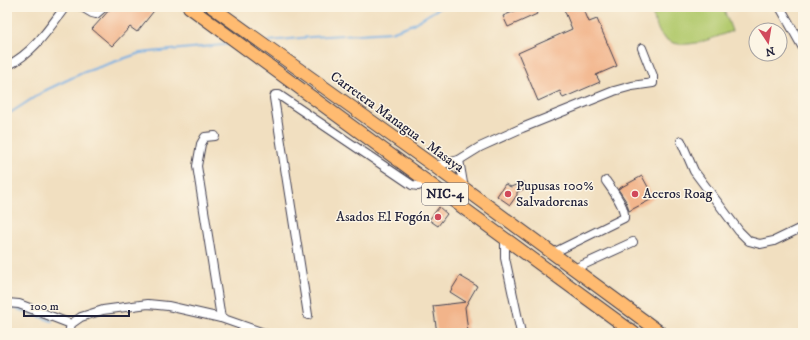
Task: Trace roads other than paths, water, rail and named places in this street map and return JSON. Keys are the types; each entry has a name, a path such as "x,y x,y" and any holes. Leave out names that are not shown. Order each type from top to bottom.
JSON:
{"highway":[{"name":"NIC-4","path":"189,7 634,333"},
{"name":"Carretera Managua - Masaya","path":"212,7 434,166 661,333"},
{"path":"389,153 422,170 428,170 434,166"},
{"path":"464,189 476,206 498,222 505,238"}],"street":[{"path":"7,66 23,58 42,38 65,7"},
{"path":"82,7 96,14 104,7"},
{"path":"780,7 803,48"},
{"path":"434,166 459,160 480,147 522,128 614,91 632,86 653,83 653,76 642,48"},
{"path":"308,315 274,98 275,95 279,95 412,185 418,186 429,182"},
{"path":"215,136 206,137 198,156 197,166 221,318"},
{"path":"681,141 694,171 739,231 749,241 760,244 774,241 803,227"},
{"path":"459,160 464,189"},
{"path":"553,253 624,218 625,214 623,208 606,181"},
{"path":"505,238 505,258 520,333"},
{"path":"574,269 633,242"},
{"path":"7,303 19,304 71,324"},
{"path":"69,333 71,324 81,317 103,310 148,304 168,306 221,318 264,333"}],"waterway":[{"path":"269,41 391,32 413,24 441,7"},
{"path":"7,115 44,91 82,73 140,53 233,44"},
{"path":"7,307 52,321"}],"place":[{"name":"Pupusas 100% Salvadorenas","path":"508,194"},
{"name":"Aceros Roag","path":"635,194"},
{"name":"Asados El Fogón","path":"438,217"}]}
